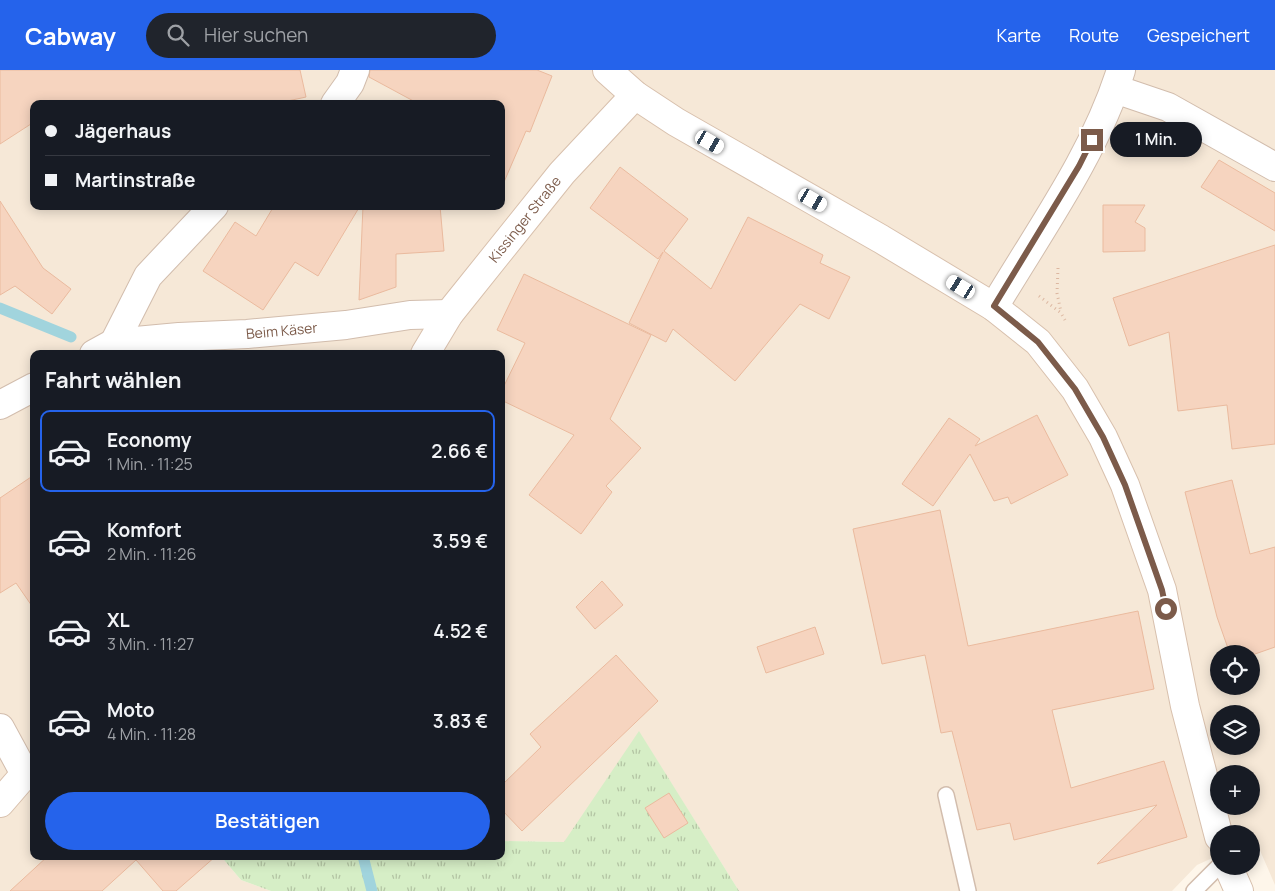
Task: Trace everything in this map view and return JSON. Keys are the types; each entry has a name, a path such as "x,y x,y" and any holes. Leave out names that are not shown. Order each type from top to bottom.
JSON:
{"street":[{"path":"338,100 350,83 356,70"},
{"path":"607,70 635,95 676,122 994,306 1038,342 1075,389 1103,437 1125,485 1162,590 1185,706 1216,825"},
{"path":"994,306 1079,166 1118,79 1275,167"},
{"name":"Kissinger Straße","path":"427,350 449,314 562,173 635,95"},
{"name":"Beim Käser","path":"104,348 148,276 210,210"},
{"name":"Beim Käser","path":"104,348 346,325 410,314 449,314"},
{"path":"0,405 30,388"},
{"path":"0,728 30,771 0,803"},
{"path":"1232,875 1239,891"}],"lane":[{"path":"946,795 968,891"},
{"path":"1194,891 1210,875"}],"shaded area":[{"path":"0,70 1275,70 1275,885 1260,850 1260,825 1210,825 1210,859 1197,865 1172,891 739,891 639,732 565,842 505,841 505,350 30,350 30,860 224,860 241,880 271,891 0,891"}],"green space":[{"path":"639,731 739,891 271,891 241,880 224,860 505,860 505,841 564,842"}],"building":[{"path":"0,70 300,70 306,97 292,100 30,100 30,125 0,144"},
{"path":"370,70 537,70 552,76 530,132 526,131 505,180 505,100 412,100 369,77"},
{"path":"1219,160 1275,193 1275,231 1201,187"},
{"path":"620,167 688,219 664,251 711,289 748,217 823,255 820,263 850,277 829,319 800,304 735,381 673,329 666,342 629,323 663,252 658,259 590,208"},
{"path":"0,201 43,268 71,289 52,314 15,286 0,295"},
{"path":"1103,205 1145,205 1135,222 1145,228 1145,251 1103,252"},
{"path":"272,210 358,210 318,276 295,262 263,310 203,271 235,222 256,236"},
{"path":"363,210 440,210 444,251 396,254 396,287 359,300"},
{"path":"1275,245 1275,444 1232,449 1227,405 1178,411 1169,332 1129,346 1113,298"},
{"path":"524,274 651,335 610,419 641,448 606,486 612,492 581,534 529,495 574,435 505,402 505,384 525,343 497,330"},
{"path":"1037,415 1068,475 1011,504 1008,497 994,501 970,454 933,506 902,484 949,418 980,439 975,446"},
{"path":"30,478 30,603 16,583 0,593 0,498"},
{"path":"1232,480 1250,554 1275,547 1275,647 1260,652 1260,645 1227,645 1217,617 1185,492"},
{"path":"940,510 968,646 1138,611 1154,689 1052,710 1071,788 1164,761 1187,837 1097,864 1157,805 1014,840 1010,823 977,830 952,731 941,733 925,655 882,664 853,529"},
{"path":"602,581 623,605 595,629 576,607"},
{"path":"815,627 824,654 766,673 757,647"},
{"path":"616,655 658,701 522,831 505,813 505,782 541,747 530,734"},
{"path":"669,793 688,823 664,838 645,808"},
{"path":"44,860 136,860 102,891 10,891"},
{"path":"136,860 211,860 176,891 163,891"}],"waterway":[{"path":"0,308 71,337"},
{"path":"364,860 372,891"}],"route":[{"path":"1092,140 1079,166 994,306 1038,342 1075,389 1103,437 1125,485 1162,590 1166,609"}]}
